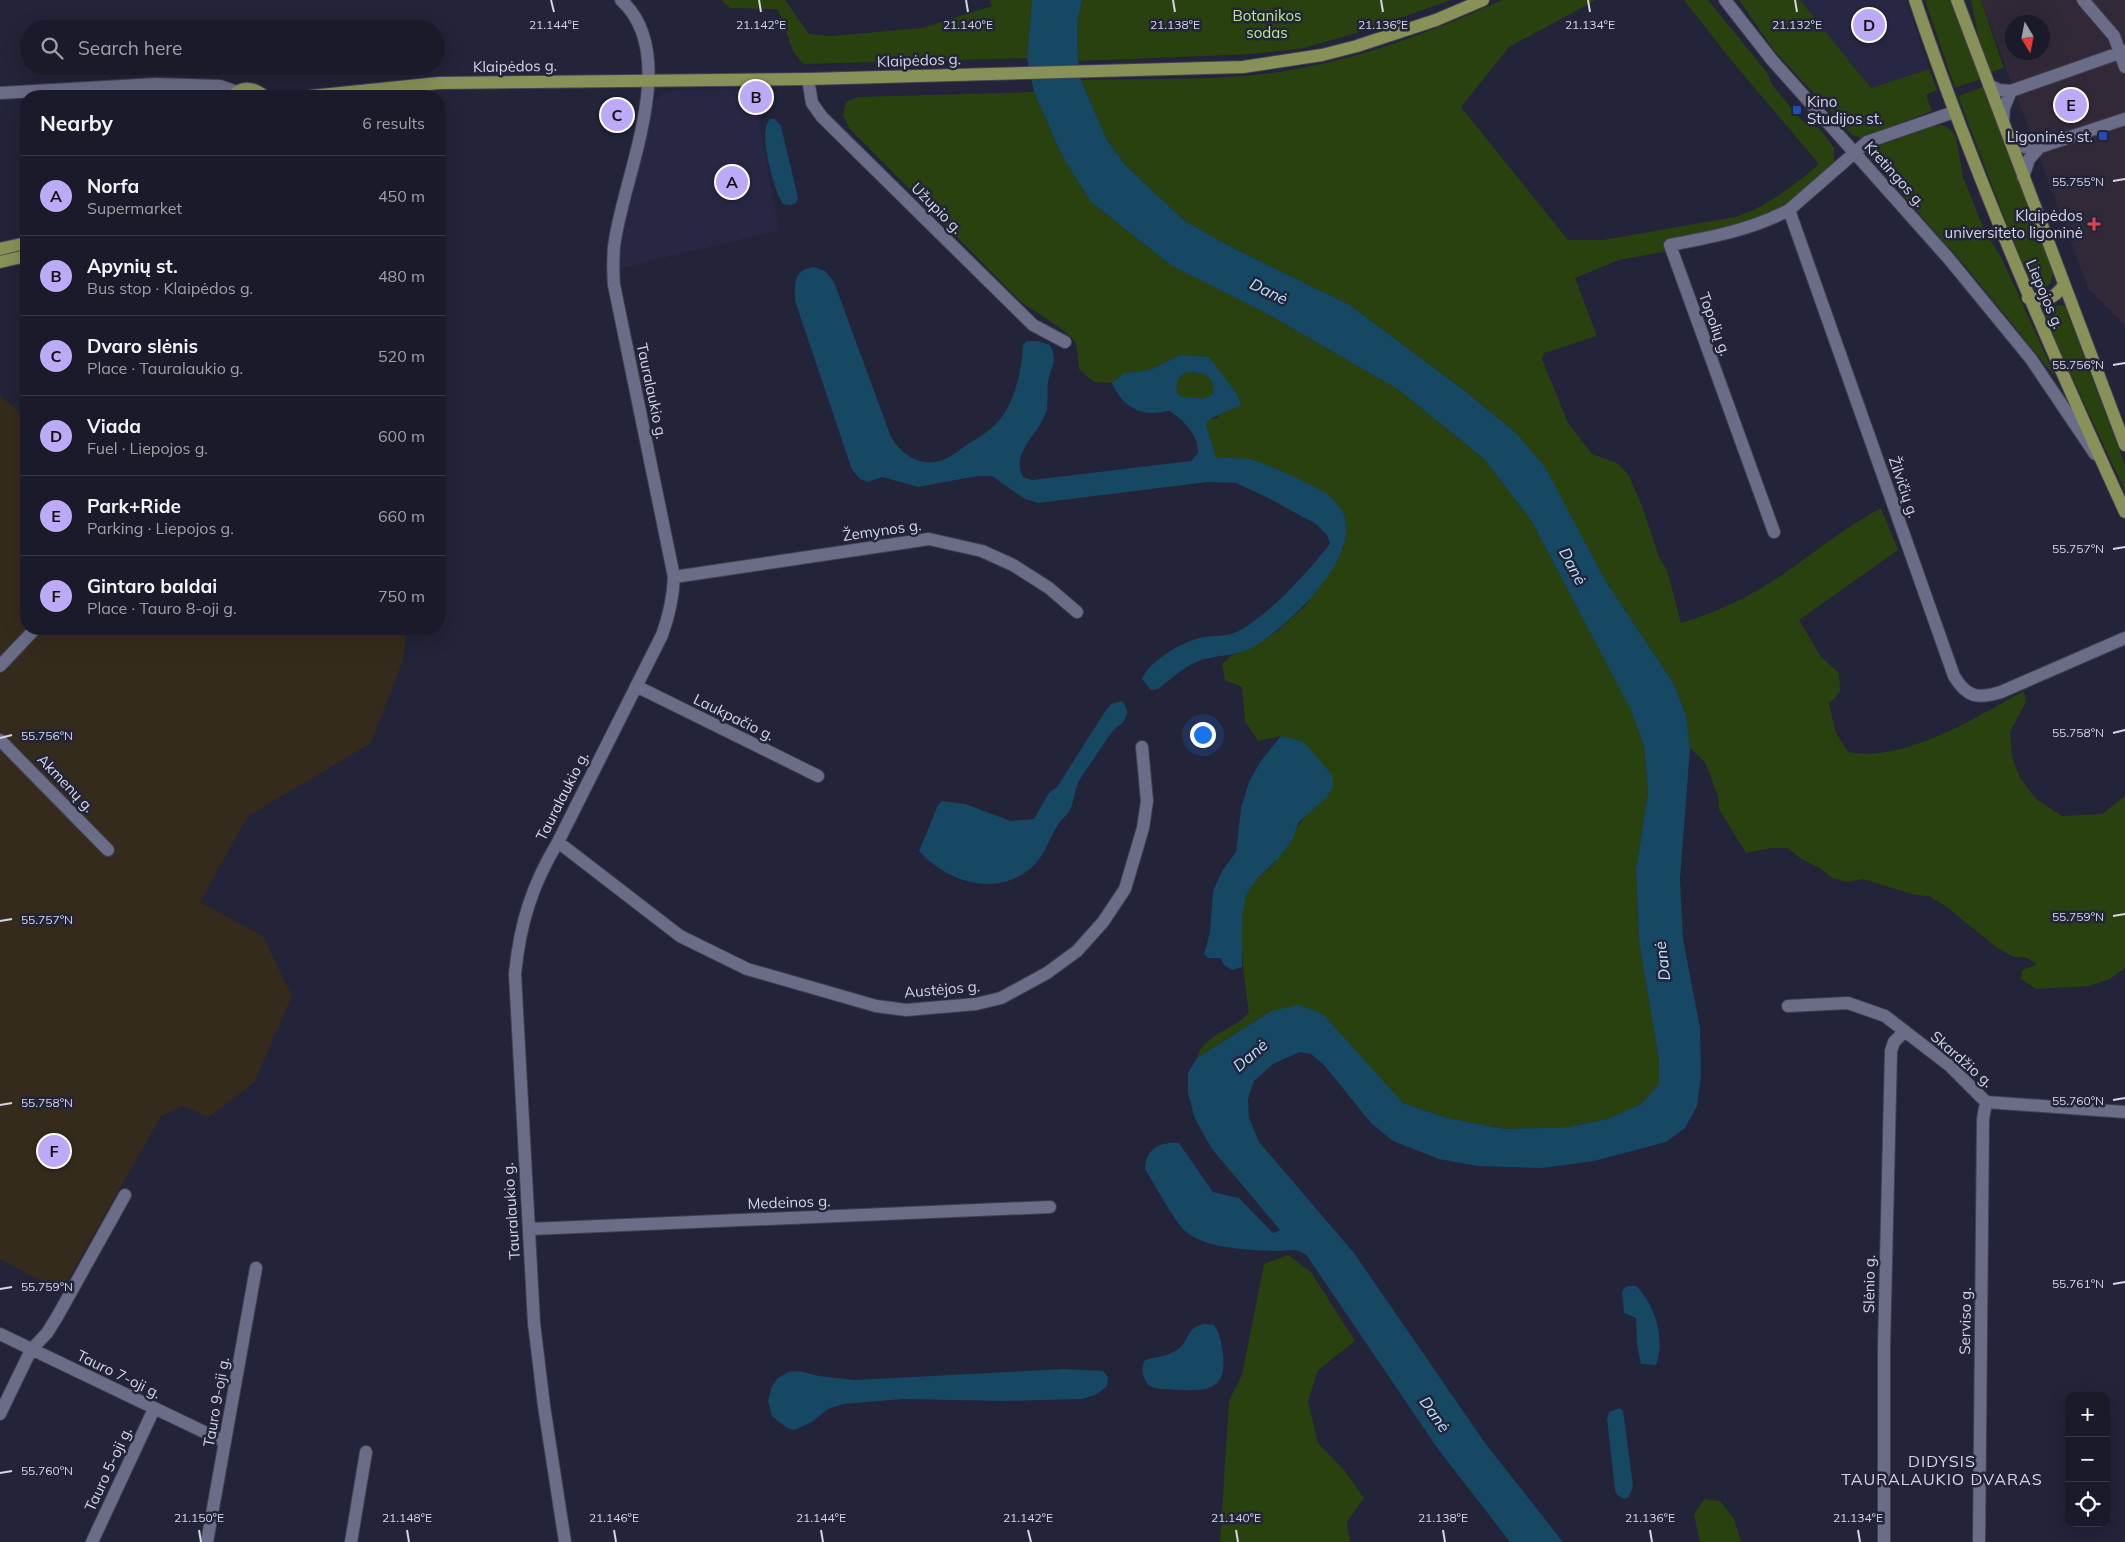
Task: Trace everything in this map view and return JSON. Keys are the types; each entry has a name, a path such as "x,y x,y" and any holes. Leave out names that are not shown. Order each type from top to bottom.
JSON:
{"main road":[{"name":"Klaipėdos g.","path":"358,90 439,83 808,79 1243,67 1312,57 1397,34 1482,0"},
{"name":"Liepojos g.","path":"1915,0 1954,112 2028,298 2125,512"},
{"name":"Liepojos g.","path":"1957,0 2125,445"},
{"path":"242,90 255,90"},
{"path":"0,249 20,244"},
{"path":"0,262 20,257"},
{"path":"2028,298 2048,300 2056,296 2064,285"}],"street":[{"name":"Tauralaukio g.","path":"565,1542 544,1406 535,1332 515,974 519,937 527,904 544,864 558,842 669,617 674,577 617,308 614,278 614,246 647,105 645,45 639,23 621,0"},
{"name":"Kretingos g.","path":"1726,0 1772,60 1949,258 2030,359 2106,470"},
{"path":"2083,0 2114,36 2123,52 2125,67"},
{"path":"1989,85 1999,90 2011,91 2123,52"},
{"name":"Užupio g.","path":"808,79 812,102 822,117 1033,325 1065,342"},
{"path":"42,90 113,85 220,86 228,90"},
{"path":"195,86 204,90"},
{"path":"2003,122 2004,108 2011,91"},
{"path":"0,93 20,92"},
{"path":"1789,210 1867,142 1954,112"},
{"path":"2010,141 2024,147 2040,147 2125,119"},
{"path":"2023,177 2029,159 2040,147"},
{"name":"Topolių g.","path":"1774,532 1670,245 1736,233 1764,223 1789,210"},
{"name":"Žilvičių g.","path":"1789,210 1954,676 1962,690 1974,696 1989,696 2125,638"},
{"name":"Žemynos g.","path":"674,577 929,539 982,551 1014,565 1049,588 1077,612"},
{"path":"0,666 29,635"},
{"name":"Laukpačio g.","path":"636,686 818,776"},
{"name":"Akmenų g.","path":"0,740 108,850"},
{"name":"Austėjos g.","path":"558,842 680,936 747,969 876,1006 906,1010 976,1004 1000,998 1047,973 1077,951 1103,922 1125,889 1144,828 1146,801 1142,747"},
{"name":"Skardžio g.","path":"1788,1006 1848,1003 1885,1016 1950,1066 1986,1102 2125,1112"},
{"name":"Slėnio g.","path":"1884,1542 1884,1337 1890,1051 1894,1042 1905,1031"},
{"name":"Serviso g.","path":"1979,1542 1984,1119 1986,1102"},
{"path":"0,1414 31,1350 47,1334 125,1195"},
{"name":"Medeinos g.","path":"530,1229 1050,1207"},
{"name":"Tauro 9-oji g.","path":"207,1542 256,1268"},
{"name":"Tauro 7-oji g.","path":"0,1334 225,1442"},
{"name":"Tauro 5-oji g.","path":"92,1542 154,1409"},
{"path":"351,1542 366,1452"}],"shaded area":[{"path":"1800,0 1906,0 1929,69 1871,88"},
{"name":"Klaipėdos universiteto ligoninė","path":"1981,0 2125,0 2125,326 2088,288"},
{"path":"753,89 779,230 619,269 620,246 654,102 663,93 677,90"},
{"path":"0,395 20,412 20,635 405,635 403,660 371,743 247,817 200,902 263,936 292,996 254,1083 209,1117 182,1106 161,1116 61,1292 0,1259"}],"green space":[{"path":"721,0 785,0 809,34 831,36 922,28 992,6 990,0 1032,0 1027,58 803,64 793,51 778,9 730,8"},
{"name":"Botanikos sodas","path":"1082,0 1451,0 1363,31 1304,48 1253,54 1078,61 1077,23"},
{"path":"1502,0 1596,0 1509,47 1461,107 1568,240 1603,240 1735,217 1747,213 1780,195 1819,164 1731,60 1684,0 1708,0 1766,71 1773,86 1802,121 1819,128 1834,148 1834,161 1843,170 1773,223 1728,240 1619,260 1575,278 1597,336 1544,353 1542,359 1568,423 1592,454 1617,463 1628,474 1642,506 1659,557 1667,570 1681,623 1720,609 1758,590 1843,531 1881,508 1898,550 1799,620 1821,657 1839,673 1840,692 1829,704 1836,733 1848,752 1870,754 1893,751 1916,744 1962,725 2024,691 2026,702 2010,732 2012,757 2020,778 2036,799 2062,816 2102,814 2125,796 2125,968 2110,979 2089,986 2036,989 2021,979 2022,970 2037,964 2025,957 2014,957 1997,948 1947,907 1929,896 1915,895 1863,879 1848,882 1832,878 1821,869 1800,858 1788,848 1771,848 1746,853 1719,809 1718,796 1705,762 1690,748 1686,715 1674,684 1605,580 1578,530 1516,433 1465,391 1348,304 1235,249 1185,221 1126,166 1106,138 1081,80 1230,77 1308,67 1393,44"},
{"path":"1739,0 1800,0 1871,88 1929,69 1937,90 1926,95 1932,111 1867,136 1860,138 1852,135 1773,49"},
{"path":"1925,0 1951,0 1981,79 1955,88"},
{"path":"1971,0 1981,0 2004,68 1991,72 1980,44"},
{"path":"1983,87 2053,272 2051,283 2044,288 2034,287 2029,282 1958,96"},
{"path":"1034,92 1062,156 1091,202 1172,266 1262,311 1399,390 1484,459 1531,520 1631,709 1644,746 1648,792 1636,870 1639,941 1659,1060 1659,1084 1641,1104 1607,1119 1568,1127 1506,1129 1447,1118 1403,1103 1379,1079 1271,1011 1197,1058 1205,1043 1236,1023 1249,1012 1241,934 1243,904 1250,888 1276,861 1309,811 1281,736 1258,741 1245,721 1242,687 1225,680 1222,664 1231,656 1255,646 1276,632 1305,606 1344,547 1294,479 1254,460 1216,458 1206,424 1210,419 1217,418 1237,394 1180,355 1150,370 1124,373 1112,383 1094,382 1079,369 1077,348 1072,338 1021,302 850,129 843,115 846,102 857,97"},
{"path":"1942,125 1951,130 1956,137 1963,177 1983,227 2003,261 2056,378 1967,268 1871,159 1871,150 1875,147 1932,126"},
{"path":"2062,305 2065,307 2125,465 2125,491 2043,315 2052,306"},
{"path":"1187,372 1207,376 1212,383 1213,394 1203,400 1179,396 1177,382"},
{"path":"1288,1255 1311,1272 1355,1341 1318,1370 1308,1401 1318,1443 1345,1471 1364,1498 1347,1522 1350,1542 1220,1542 1229,1401 1242,1375 1264,1264"},
{"path":"1704,1499 1720,1501 1734,1519 1741,1542 1700,1542 1694,1515"}],"water":[{"name":"Danė","path":"1032,0 1082,0 1077,23 1078,61 1081,80 1106,138 1126,166 1185,221 1235,249 1348,304 1465,391 1516,433 1545,467 1605,580 1674,684 1686,715 1690,748 1680,879 1683,939 1700,1028 1701,1076 1697,1106 1685,1128 1666,1142 1594,1161 1542,1168 1477,1166 1439,1159 1393,1141 1371,1123 1324,1065 1311,1054 1300,1052 1273,1064 1254,1081 1248,1099 1249,1118 1259,1142 1354,1253 1485,1443 1563,1542 1510,1542 1438,1449 1307,1256 1295,1250 1264,1251 1215,1245 1194,1237 1180,1226 1145,1169 1151,1151 1160,1145 1179,1143 1213,1192 1239,1198 1273,1233 1280,1230 1212,1149 1195,1119 1188,1093 1188,1073 1197,1058 1271,1011 1299,1005 1323,1014 1403,1103 1447,1118 1506,1129 1568,1127 1607,1119 1641,1104 1659,1084 1659,1060 1639,941 1636,870 1648,792 1644,746 1631,710 1531,520 1484,459 1399,390 1262,311 1172,266 1091,202 1062,156 1034,92 1027,58"},
{"path":"770,119 775,119 781,126 798,198 796,203 791,205 783,204 779,197 768,161 765,136 766,126"},
{"path":"814,267 825,271 834,282 891,437 900,449 919,461 934,462 945,459 983,435 1000,420 1008,408 1015,391 1020,372 1023,345 1027,341 1038,341 1050,345 1054,361 1048,381 1046,412 1020,460 1023,477 1032,480 1191,461 1198,453 1196,440 1180,419 1170,411 1147,413 1134,409 1124,401 1112,383 1124,373 1150,370 1180,355 1209,357 1237,394 1241,405 1210,419 1206,424 1216,457 1259,462 1329,495 1343,513 1346,530 1342,549 1333,569 1304,606 1257,645 1243,652 1194,663 1158,689 1151,690 1142,679 1151,666 1165,654 1196,639 1231,634 1252,623 1285,595 1330,544 1327,535 1316,524 1236,483 1208,482 1038,503 1023,498 992,476 977,476 918,487 882,477 868,482 860,479 852,470 795,301 795,283 799,274","holes":["1193,372 1203,374 1210,379 1213,394 1203,399 1179,396 1177,388 1179,379 1183,374"]},
{"path":"1122,701 1127,712 1124,721 1112,732 1082,776 1077,785 1069,812 1059,823 1043,852 1031,868 1017,877 1003,882 988,884 972,882 943,871 919,851 938,805 942,801 965,804 1011,821 1034,819 1049,793 1057,787 1106,710 1111,704"},
{"path":"1281,736 1304,742 1332,775 1333,786 1327,797 1299,822 1292,840 1278,859 1257,879 1246,894 1242,917 1242,967 1232,970 1224,965 1221,958 1208,958 1204,954 1210,932 1213,891 1222,871 1236,852 1241,808 1249,782 1260,762"},
{"path":"1627,1286 1636,1286 1649,1302 1653,1312 1657,1323 1660,1345 1656,1365 1641,1364 1637,1345 1636,1318 1624,1313 1622,1291"},
{"path":"1205,1324 1214,1325 1220,1339 1223,1366 1222,1375 1218,1381 1207,1389 1199,1390 1164,1389 1149,1386 1143,1373 1145,1360 1167,1355 1174,1351 1182,1346 1194,1328"},
{"path":"1064,1369 1103,1371 1108,1377 1107,1386 1097,1394 1082,1399 1001,1401 903,1399 843,1404 828,1409 812,1422 794,1430 787,1428 772,1416 768,1401 772,1386 778,1378 788,1372 798,1371 819,1376 855,1380"},
{"path":"1620,1408 1623,1411 1633,1486 1629,1497 1624,1499 1617,1495 1615,1490 1607,1419 1609,1412"}],"place":[{"name":"Viada","path":"1869,25"},
{"name":"Apynių st.","path":"756,97"},
{"name":"Park+Ride","path":"2071,105"},
{"name":"Kino Studijos st.","path":"1797,110"},
{"name":"Dvaro slėnis","path":"617,115"},
{"name":"Ligoninės st.","path":"2103,136"},
{"name":"Norfa","path":"732,182"},
{"name":"Klaipėdos universiteto ligoninė","path":"2094,224"},
{"name":"Gintaro baldai","path":"54,1151"}],"district":[{"name":"DIDYSIS TAURALAUKIO DVARAS","path":"1942,1470"}]}
